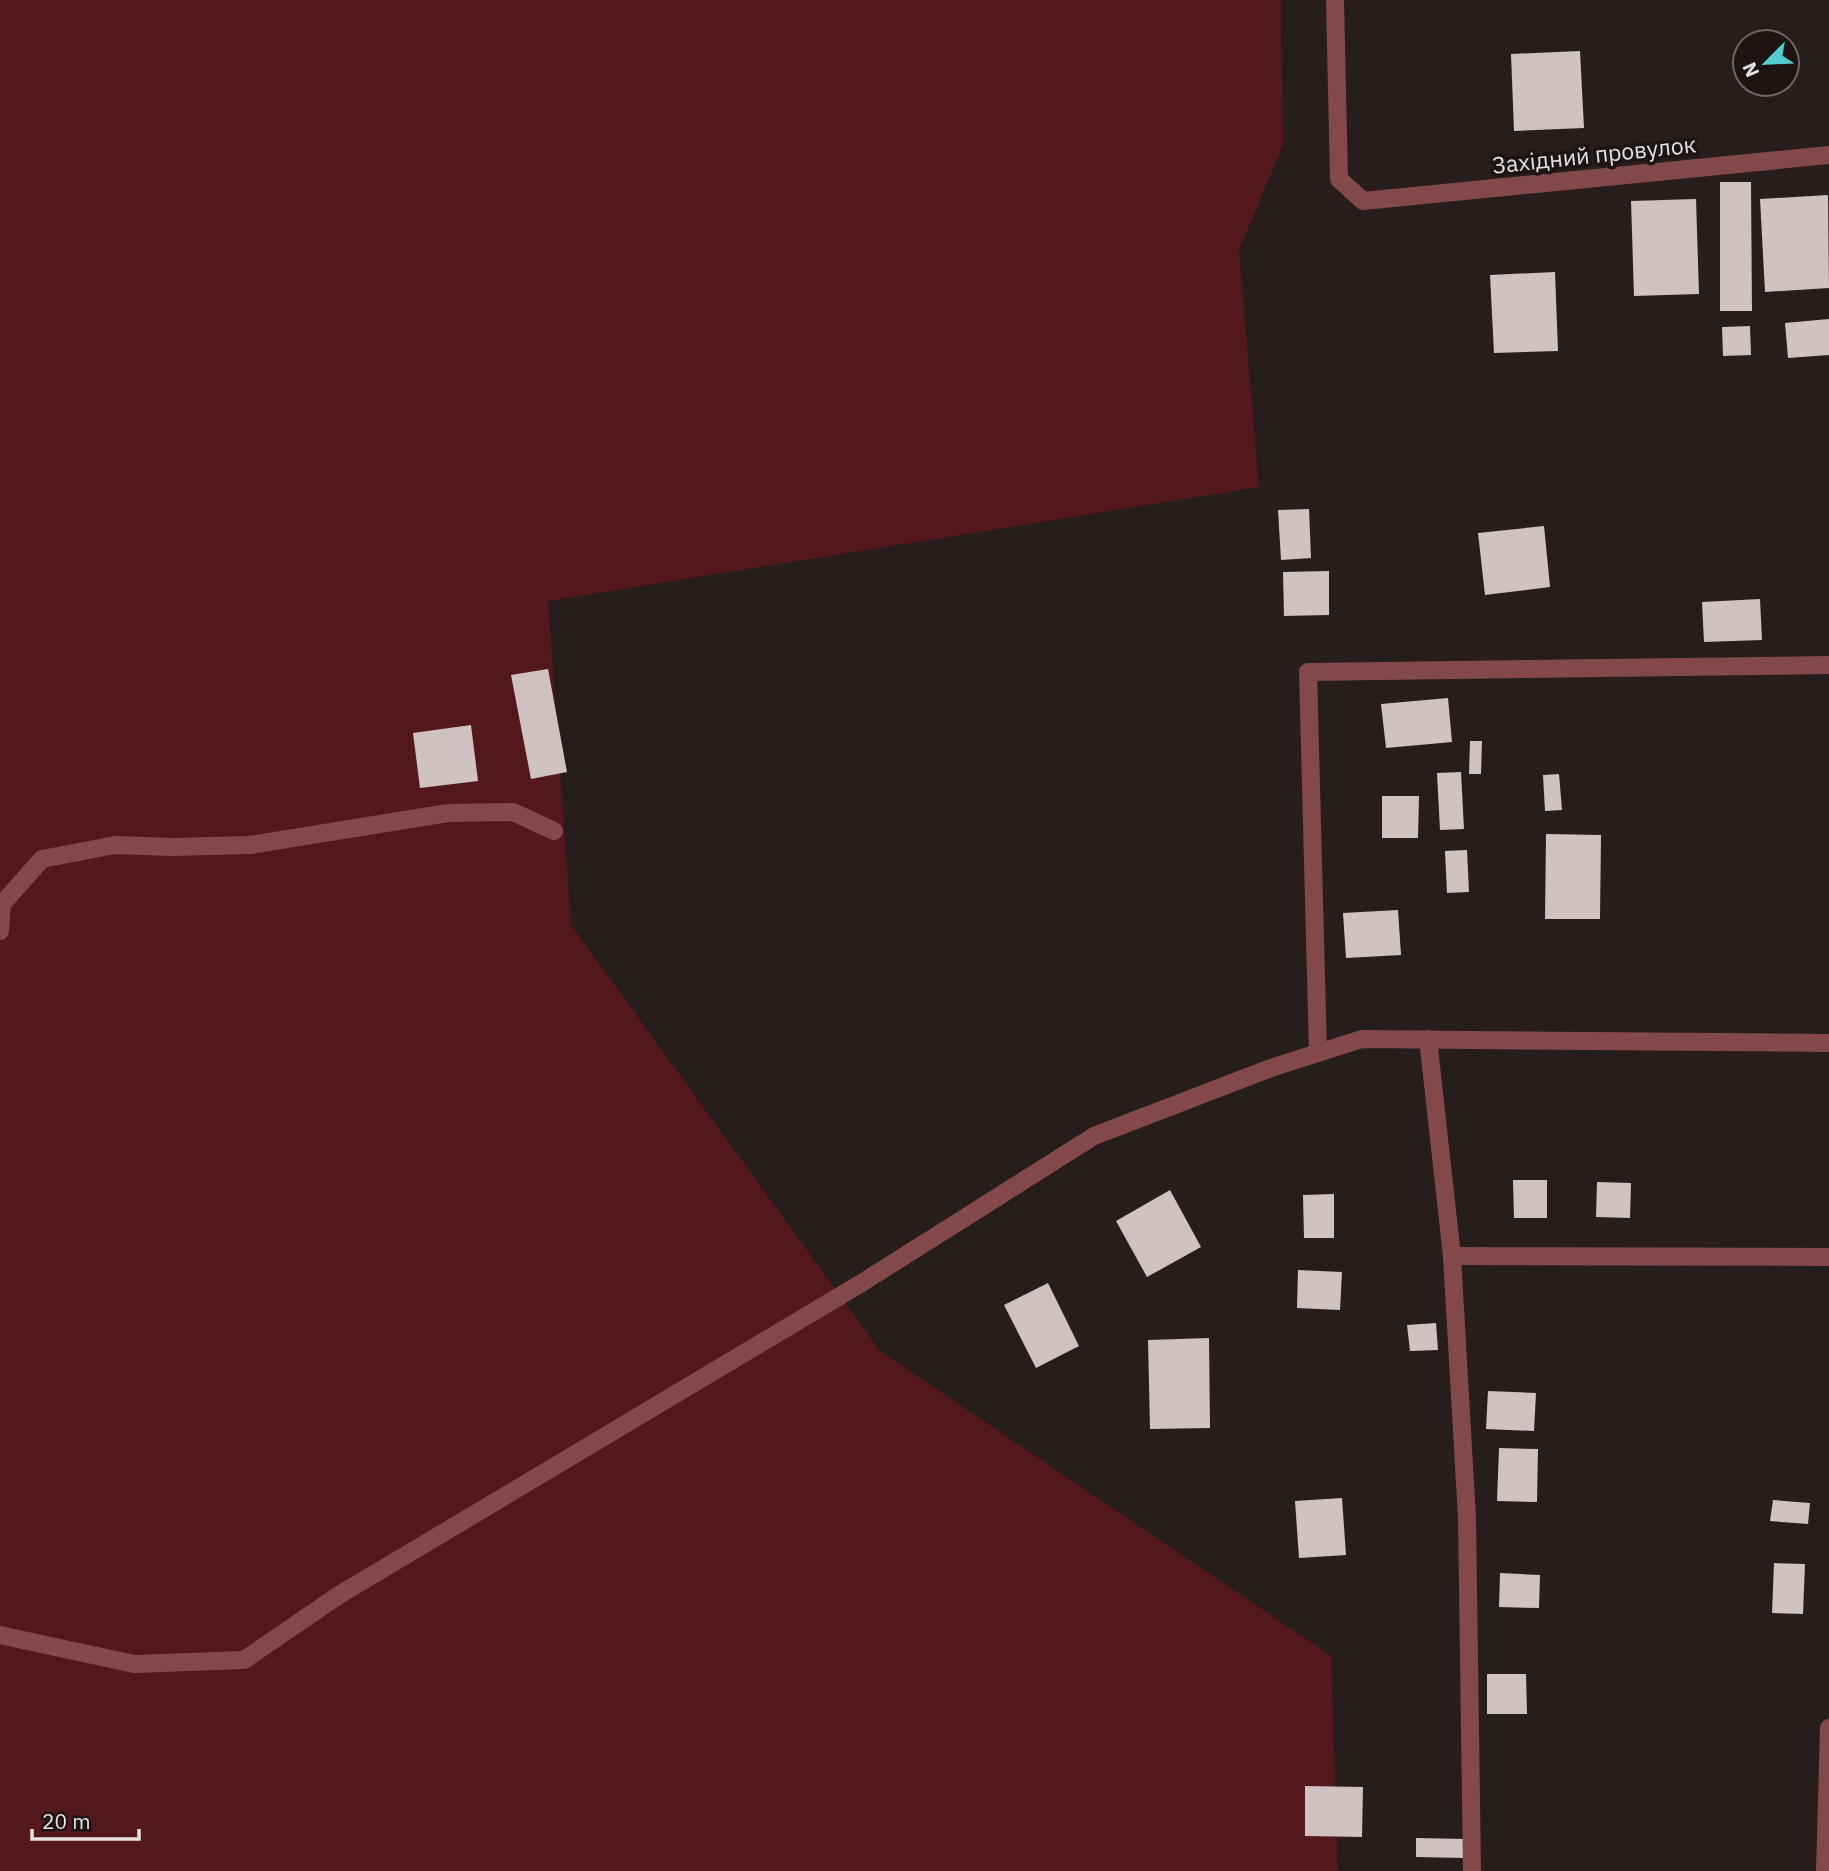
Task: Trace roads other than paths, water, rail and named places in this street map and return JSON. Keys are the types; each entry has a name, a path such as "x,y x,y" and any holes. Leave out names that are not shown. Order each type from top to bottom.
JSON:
{"street":[{"name":"Західний провулок","path":"1335,0 1339,179 1363,201 1829,155"},
{"path":"1318,1053 1308,672 1829,665"},
{"path":"0,931 2,904 43,859 115,845 250,845 448,813 513,812 554,831"},
{"path":"0,1635 134,1664 244,1660 339,1595 860,1284 1094,1136 1271,1068 1362,1039 1829,1043"},
{"path":"1428,1039 1452,1256 1467,1518 1472,1871"},
{"path":"1452,1256 1829,1257"},
{"path":"1825,1871 1829,1728"}]}
